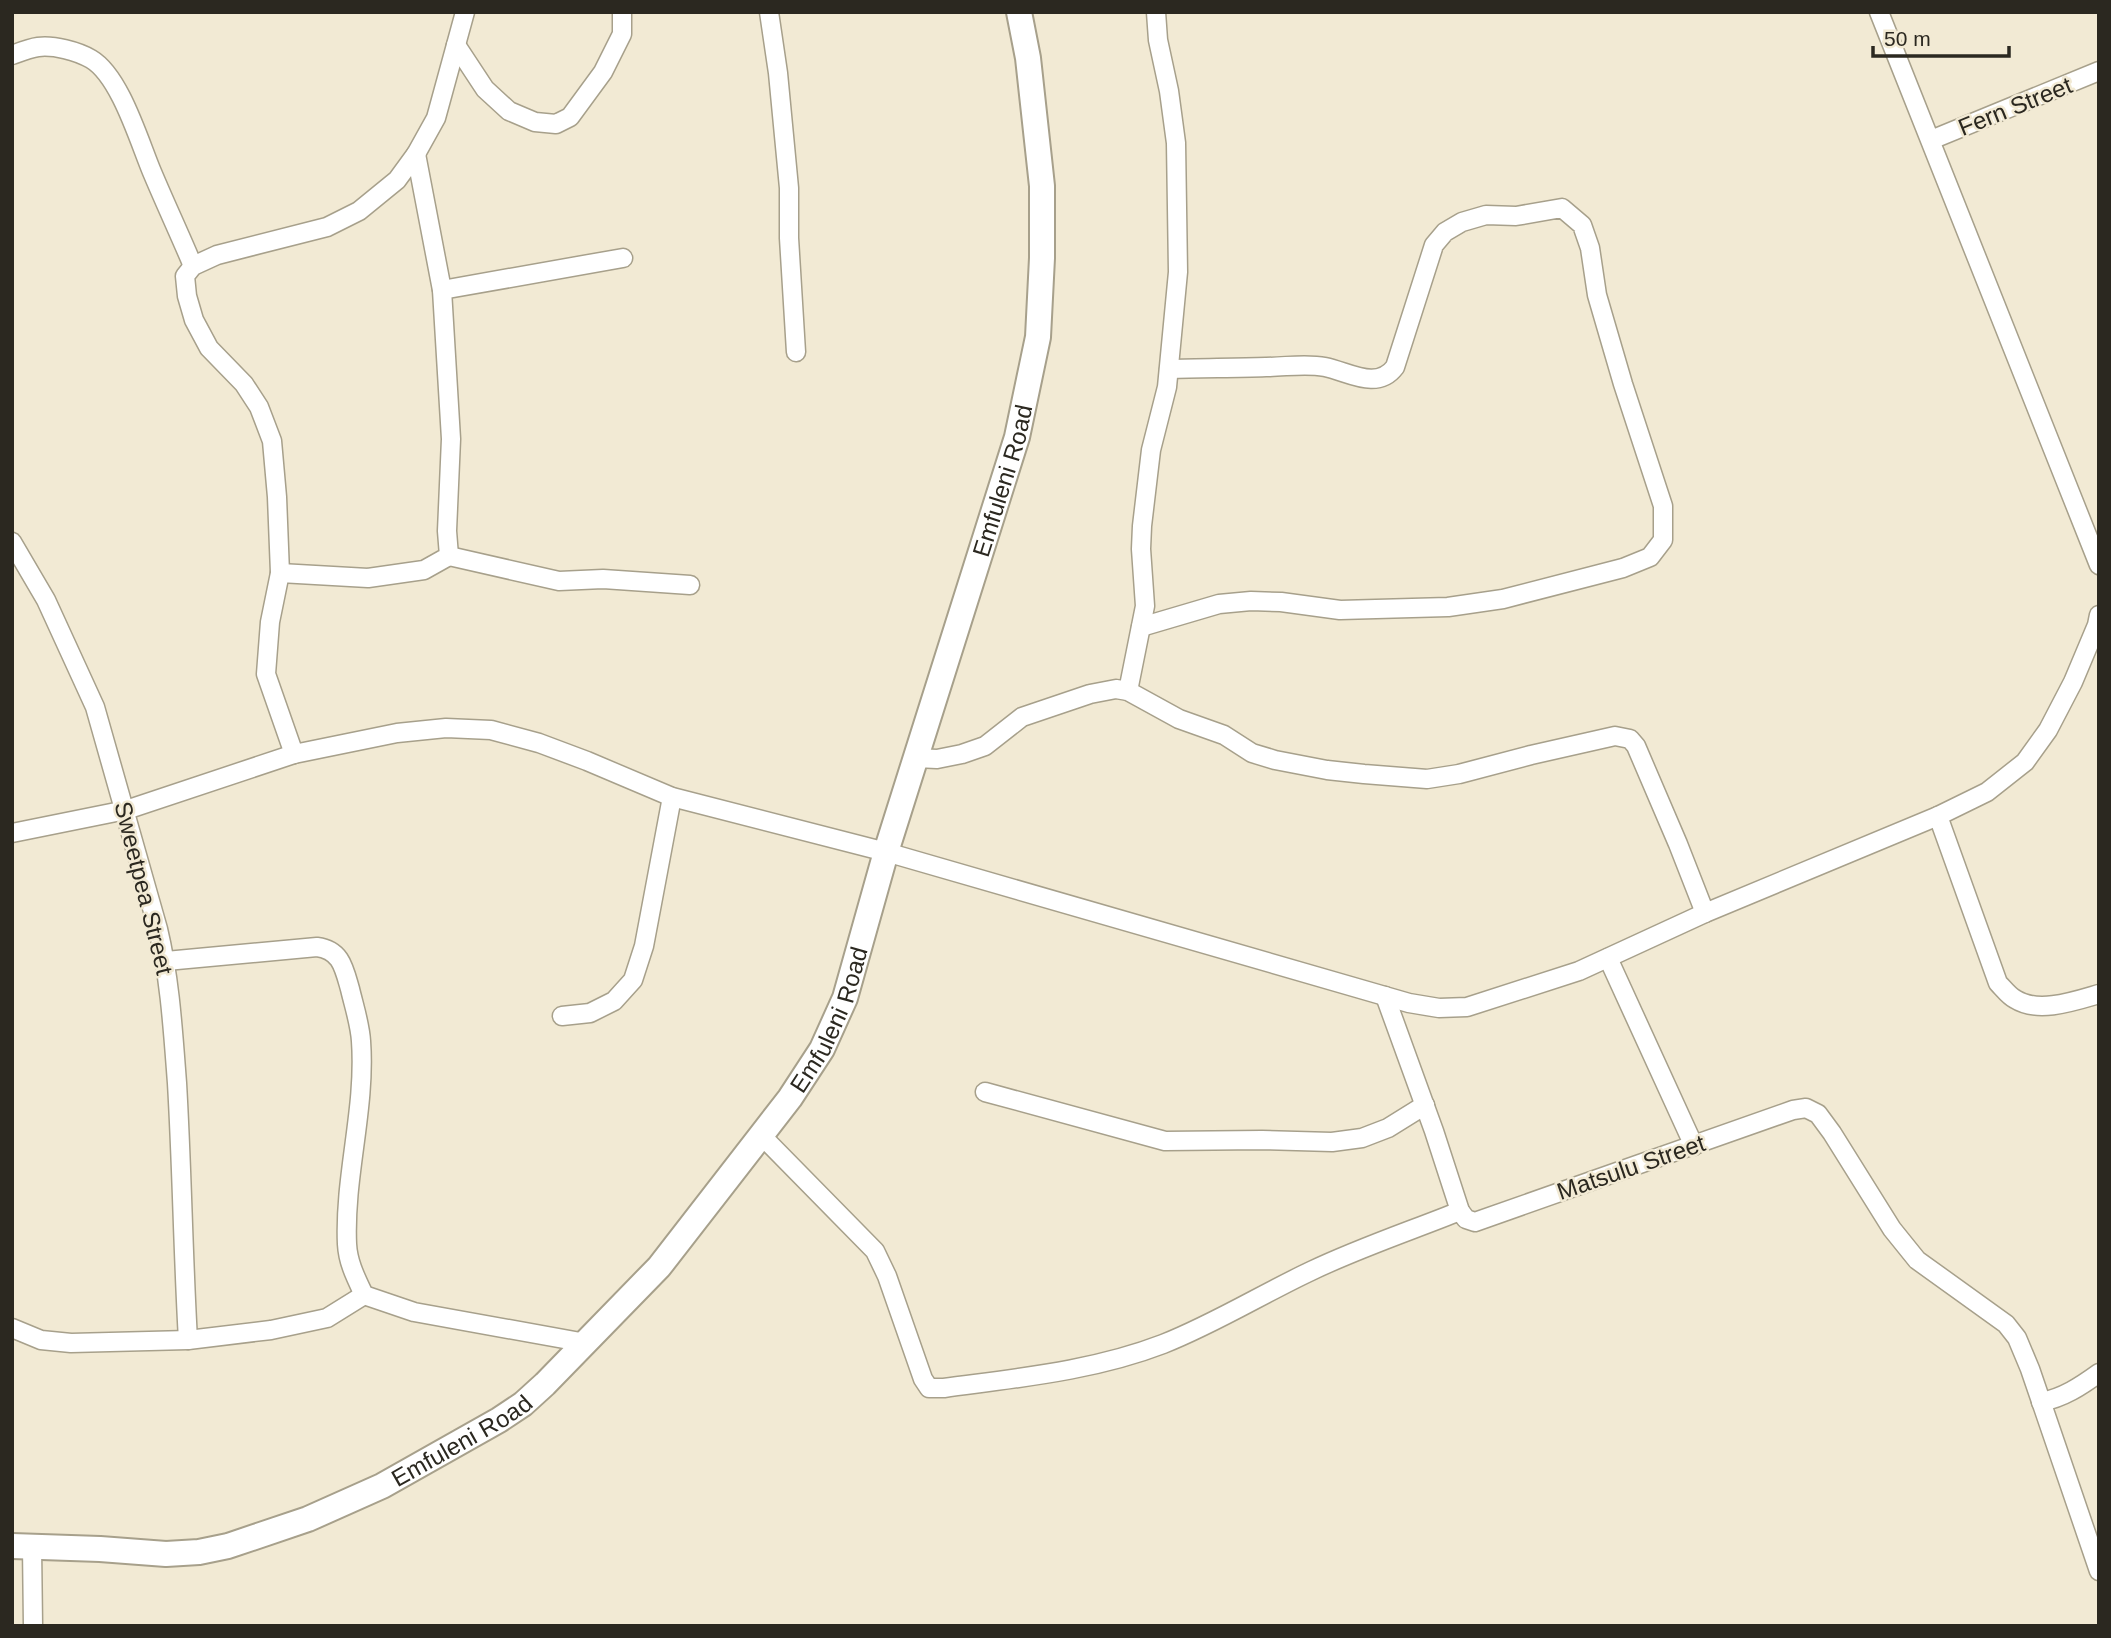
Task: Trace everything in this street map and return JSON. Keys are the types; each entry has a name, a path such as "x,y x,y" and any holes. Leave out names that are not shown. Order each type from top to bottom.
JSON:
{"street":[{"path":"294,754 266,674 270,622 280,573 272,441 259,407 244,384 209,348 194,320 185,276 193,266 217,255 327,227 359,211 397,180 436,118 466,12"},
{"path":"456,45 485,89 509,111 535,122 556,124 570,117 603,72 622,34 622,12"},
{"path":"769,12 789,188 789,238 796,352"},
{"name":"Emfuleni Road","path":"22,1546 166,1554 199,1552 228,1546 308,1519 382,1486 499,1420 523,1405 659,1267 790,1098 822,1049 848,986 886,852 1017,437 1038,337 1042,186 1028,58 1019,12"},
{"path":"1128,691 1145,606 1142,526 1152,450 1167,387 1178,272 1176,143 1170,91 1158,40 1156,12"},
{"path":"1879,12 2099,565"},
{"path":"12,55 38,47 66,50 92,60 108,75 121,98 193,266"},
{"name":"Fern Street","path":"1931,140 2099,71"},
{"path":"416,153 442,290 451,439 447,531 449,556"},
{"path":"1141,627 1219,604 1251,601 1340,610 1448,607 1503,598 1623,568 1650,556 1663,540 1663,506 1597,295 1590,248 1582,225 1562,208 1516,216 1486,215 1461,222 1445,232 1434,246 1395,367 1383,378 1374,380 1325,367 1296,365 1169,369"},
{"path":"442,290 623,258"},
{"name":"Sweetpea Street","path":"12,542 46,600 95,707 126,810 166,961 179,1124 188,1340"},
{"path":"280,573 368,579 424,570 449,556 559,582 603,579 690,584"},
{"path":"12,833 126,810 294,754 397,733 446,728 491,730 587,761 672,797 886,852 1385,996 1439,1009 1467,1007 1578,971 1705,913 1938,816 1987,792 2025,762 2048,730 2073,681 2099,615"},
{"path":"916,758 937,759 962,754 985,746 1023,717 1116,689 1128,691 1179,719 1275,760 1328,770 1401,778 1427,779 1459,774 1615,736 1630,739 1636,746 1705,913"},
{"path":"562,1016 590,1013 614,1001 633,980 643,946 672,797"},
{"path":"1938,816 1998,983 2015,999 2035,1006 2076,1000 2099,993"},
{"path":"166,961 317,947 327,948 337,955 345,971 361,1039 361,1077 348,1202 347,1246 351,1267 364,1295 414,1312 586,1343"},
{"path":"1608,958 1694,1146"},
{"path":"761,1135 875,1251 887,1276 923,1379 929,1388 1039,1375 1104,1362 1163,1344 1312,1270 1460,1210 1385,996"},
{"path":"985,1092 1165,1140 1332,1142 1362,1138 1388,1128 1425,1105"},
{"name":"Matsulu Street","path":"1460,1210 1466,1219 1475,1222 1793,1110 1806,1108 1818,1114 1832,1133 1892,1228 1917,1260 2006,1324 2017,1338 2041,1402"},
{"path":"12,1328 41,1340 71,1343 188,1340 271,1330 327,1318 364,1295"},
{"path":"2099,1373 2067,1394 2041,1402 2099,1571"},
{"path":"22,1546 33,1626"}]}
